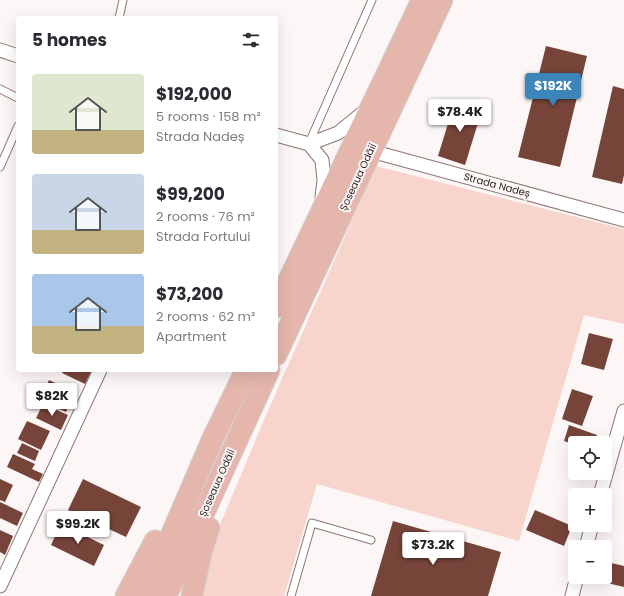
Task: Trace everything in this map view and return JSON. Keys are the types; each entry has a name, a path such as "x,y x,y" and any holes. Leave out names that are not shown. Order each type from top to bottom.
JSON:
{"main road":[{"name":"Șoseaua Odăii","path":"278,303 422,0"},
{"name":"Șoseaua Odăii","path":"278,351 442,0"},
{"name":"Șoseaua Odăii","path":"145,596 213,438 245,372"},
{"name":"Șoseaua Odăii","path":"166,596 268,372"},
{"path":"126,596 213,438"},
{"path":"192,596 201,553 234,446"}],"street":[{"path":"0,50 16,55"},
{"path":"309,144 338,133 372,106"},
{"path":"278,136 309,144 322,160 324,181 318,220"},
{"name":"Strada Nadeș","path":"371,151 624,220"},
{"path":"0,586 99,372"},
{"path":"602,488 624,411"},
{"path":"572,596 575,584"}],"lane":[{"path":"119,16 123,0"},
{"path":"309,144 372,0"},
{"path":"0,89 16,97"},
{"path":"0,167 16,131"},
{"path":"291,596 312,523 371,540"}],"shaded area":[{"path":"376,166 624,229 624,324 584,315 519,541 317,484 284,596 200,596 213,541 267,413"}],"building":[{"path":"546,46 587,56 560,167 518,157"},
{"path":"613,86 624,89 624,175 622,184 592,177"},
{"path":"455,101 482,110 465,165 438,156"},
{"path":"589,333 613,339 604,370 581,364"},
{"path":"62,372 91,372 85,384"},
{"path":"49,380 68,389 61,402 69,405 66,412 40,400"},
{"path":"572,389 593,396 582,426 562,419"},
{"path":"43,404 68,415 61,430 36,418"},
{"path":"27,421 50,431 41,450 18,439"},
{"path":"569,425 597,435 568,436 568,442 564,441"},
{"path":"22,443 39,451 35,461 17,453"},
{"path":"13,454 35,464 32,469 43,474 39,482 7,467"},
{"path":"0,479 13,485 5,502 0,500"},
{"path":"83,479 141,507 126,537 68,510"},
{"path":"0,502 23,513 17,526 0,518"},
{"path":"535,510 568,524 568,532 570,532 564,546 526,530"},
{"path":"393,521 501,552 488,596 371,596"},
{"path":"61,524 104,545 94,566 51,545"},
{"path":"0,530 13,536 5,555 0,552"},
{"path":"612,563 624,566 624,587 611,584"}]}
